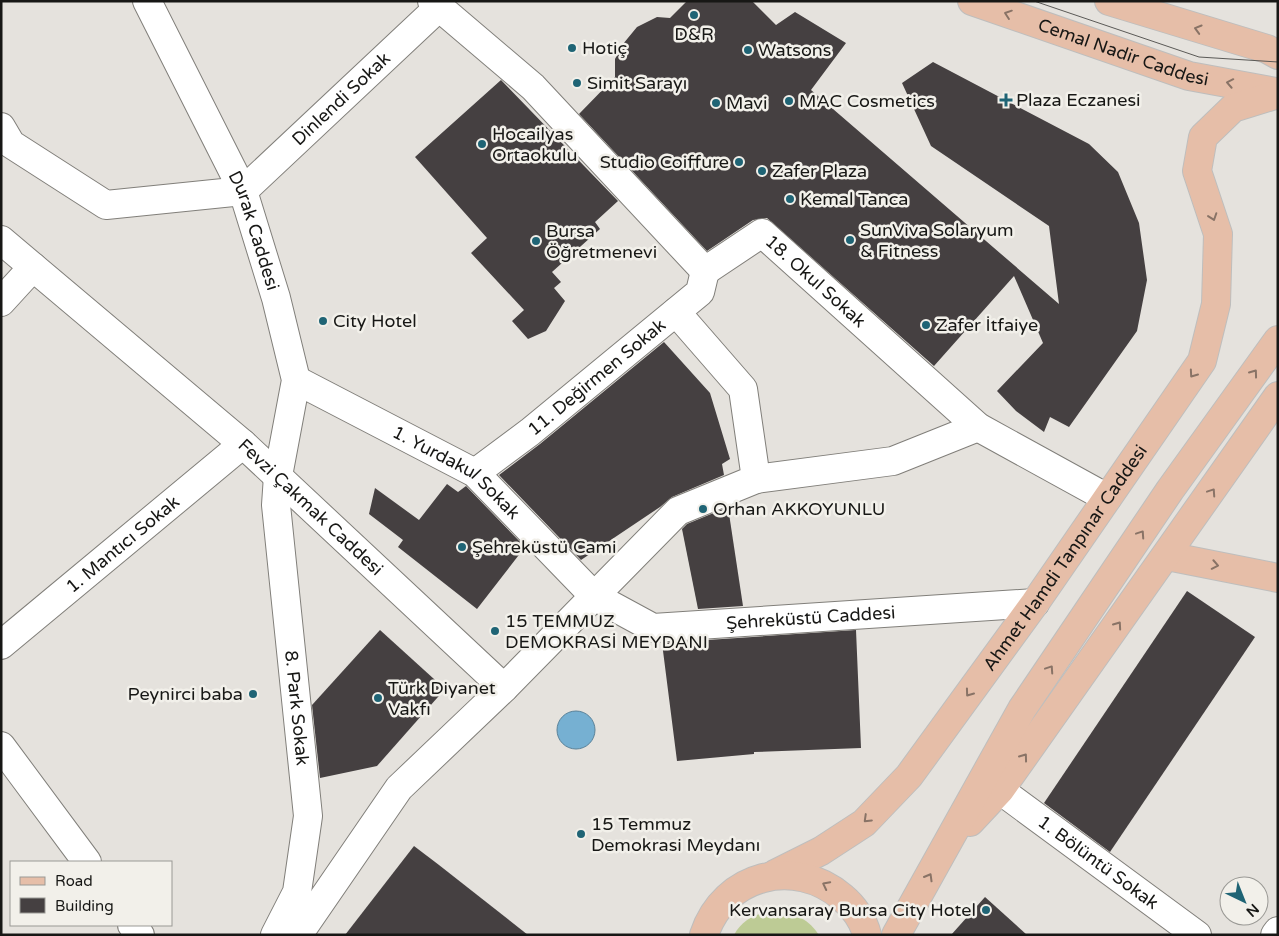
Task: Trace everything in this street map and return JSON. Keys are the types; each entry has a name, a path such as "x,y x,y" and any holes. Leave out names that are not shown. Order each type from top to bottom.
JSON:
{"main road":[{"name":"Cemal Nadir Caddesi","path":"972,1 1190,76 1278,93"},
{"path":"1109,1 1267,49 1278,55"},
{"name":"Ahmet Hamdi Tanpınar Caddesi","path":"775,874 820,851 864,823 909,776 1035,603 1202,361 1216,304 1218,234 1197,171 1203,137 1233,108 1278,93"},
{"path":"896,935 947,847 1022,709 1170,490 1278,340"},
{"path":"947,847 1000,790 1167,556 1278,396"},
{"path":"1167,556 1278,578"},
{"path":"704,931 724,899 748,883 775,874 803,876 830,886 852,905 867,933"}],"street":[{"name":"Durak Caddesi","path":"147,1 243,191 276,298 296,380 278,476"},
{"name":"Dinlendi Sokak","path":"243,191 435,4"},
{"path":"435,4 533,87 705,271"},
{"path":"1,127 11,144 106,205 243,191"},
{"name":"18. Okul Sokak","path":"705,271 762,234 978,427 1107,498"},
{"name":"Fevzi Çakmak Caddesi","path":"1,240 243,444 504,688"},
{"path":"1,302 33,267"},
{"name":"11. Değirmen Sokak","path":"474,474 530,432 700,292 705,271"},
{"path":"676,312 743,389 756,478"},
{"name":"1. Yurdakul Sokak","path":"296,380 474,474 594,596"},
{"path":"298,935 399,788 504,688 678,511 756,478 893,461 978,427"},
{"name":"1. Mantıcı Sokak","path":"1,645 243,444"},
{"name":"8. Park Sokak","path":"275,935 297,892 308,816 276,505 278,476"},
{"name":"Şehreküstü Caddesi","path":"594,596 653,628 1035,603"},
{"path":"1,746 86,861"},
{"name":"1. Bölüntü Sokak","path":"1000,790 1197,935"},
{"path":"1275,935 1278,931"}],"green space":[{"path":"779,910 802,918 819,935 734,935 742,924 753,916"}],"water":[{"path":"576,711 590,716 595,730 590,744 576,749 562,744 557,730 562,716"}],"building":[{"name":"Zafer Plaza","path":"687,1 752,1 776,25 795,12 846,43 811,90 1059,304 1049,226 931,146 902,83 933,62 1089,144 1118,172 1139,223 1147,280 1137,331 1069,427 1050,417 1044,432 1016,411 997,391 1043,343 1014,276 934,366 767,218 753,220 707,251 579,114 615,77 615,59 623,44 637,27 657,17 670,18"},
{"path":"501,80 618,201 595,222 600,229 552,272 561,282 554,288 565,301 546,331 528,339 512,321 524,310 471,253 487,238 415,157"},
{"path":"664,342 710,393 730,459 722,464 724,475 672,497 581,560 499,475 540,444"},
{"name":"Şehreküstü Cami","path":"447,484 458,492 466,486 525,547 477,609 398,547 403,540 369,514 375,488 419,520"},
{"path":"728,507 743,606 698,609 682,529 687,524"},
{"path":"1187,591 1255,637 1110,852 1044,803"},
{"name":"Türk Diyanet Vakfı","path":"380,630 445,689 377,766 320,778 312,705"},
{"path":"856,630 861,748 754,752 754,754 677,761 662,643"},
{"path":"414,846 439,865 528,935 345,935"},
{"name":"Kervansaray Bursa City Hotel","path":"985,897 1027,935 951,935"}],"tram line":[{"path":"1034,1 1199,57 1278,62"}],"place":[{"name":"D&R","path":"694,15"},
{"name":"Hotiç","path":"572,48"},
{"name":"Watsons","path":"748,50"},
{"name":"Simit Sarayı","path":"577,83"},
{"name":"Plaza Eczanesi","path":"1006,100"},
{"name":"MAC Cosmetics","path":"789,101"},
{"name":"Mavi","path":"716,103"},
{"name":"Hocailyas Ortaokulu","path":"482,144"},
{"name":"Studio Coiffure","path":"739,162"},
{"name":"Zafer Plaza","path":"762,171"},
{"name":"Kemal Tanca","path":"790,199"},
{"name":"SunViva Solaryum & Fitness","path":"850,240"},
{"name":"Bursa Öğretmenevi","path":"536,241"},
{"name":"City Hotel","path":"323,321"},
{"name":"Zafer İtfaiye","path":"926,325"},
{"name":"Orhan AKKOYUNLU","path":"703,509"},
{"name":"Şehreküstü Cami","path":"462,547"},
{"name":"15 TEMMUZ DEMOKRASİ MEYDANI","path":"495,631"},
{"name":"Peynirci baba","path":"253,694"},
{"name":"Türk Diyanet Vakfı","path":"378,698"},
{"name":"15 Temmuz Demokrasi Meydanı","path":"581,834"},
{"name":"Kervansaray Bursa City Hotel","path":"986,910"}]}
